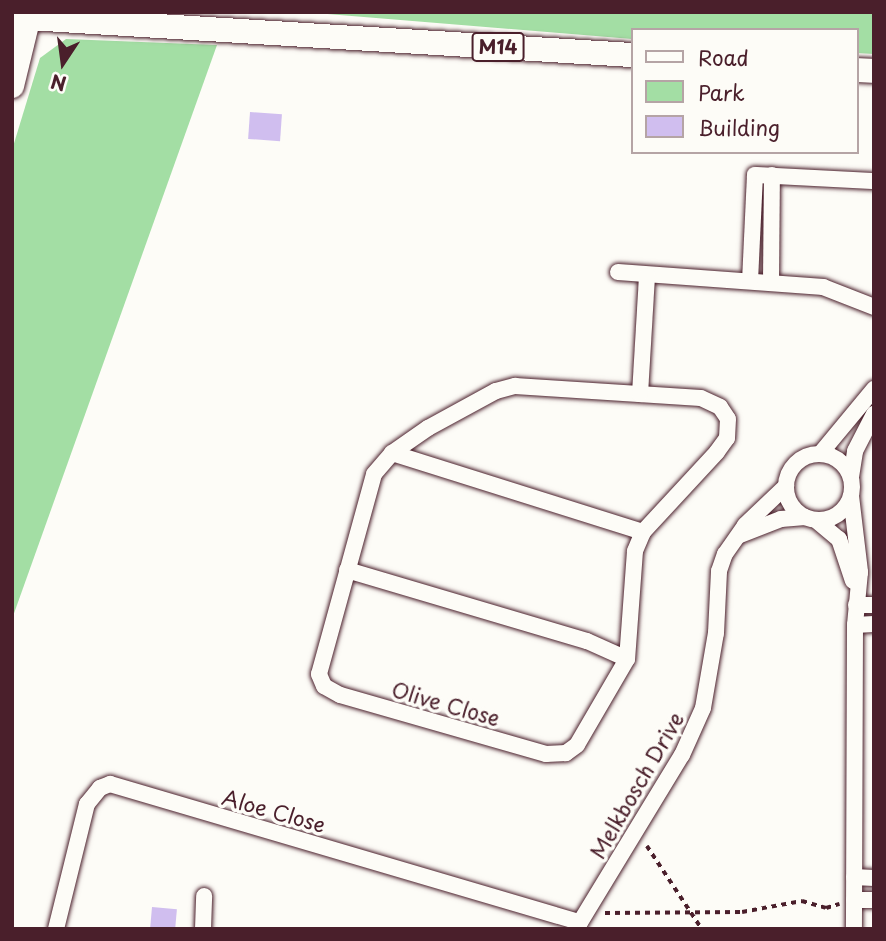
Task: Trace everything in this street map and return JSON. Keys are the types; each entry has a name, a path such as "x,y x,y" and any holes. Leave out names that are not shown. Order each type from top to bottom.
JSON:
{"main road":[{"name":"M14","path":"107,12 289,25 365,38"},
{"name":"M14","path":"20,19 630,55"},
{"path":"12,86 20,19"}],"street":[{"path":"750,281 752,178 755,174 874,181"},
{"path":"771,282 772,175"},
{"path":"856,180 874,192"},
{"path":"618,272 771,282 831,289 874,307"},
{"path":"640,394 647,275"},
{"name":"Olive Close","path":"515,386 640,394 701,398 720,407 728,419 727,439 643,532 635,551 627,659 577,745 566,753 546,754 340,695 324,686 319,663 374,474 392,453 428,428 496,391 515,386"},
{"path":"857,599 839,539 791,504 786,486 792,467 820,454 874,389"},
{"path":"854,929 856,625 860,572 851,477 855,451 874,414"},
{"path":"392,453 643,532"},
{"path":"820,454 839,460 851,477"},
{"name":"Melkbosch Drive","path":"578,926 682,755 703,708 716,633 719,571 745,524 786,486"},
{"path":"740,536 781,519 811,519 838,514 851,496"},
{"path":"347,570 587,641 627,659"},
{"path":"857,599 874,605"},
{"path":"856,625 874,624"},
{"name":"Aloe Close","path":"56,929 88,804 100,788 110,784 578,926"},
{"path":"855,877 874,878"},
{"path":"203,929 204,896"},
{"path":"855,900 874,900"}],"path":[{"path":"637,829 702,929"},
{"path":"591,905 607,914 742,912 802,901 826,908 855,900"}],"green space":[{"path":"303,12 874,12 874,54 858,53 858,28 630,28 630,39"},
{"path":"66,39 217,45 12,619 12,150 40,58"}],"building":[{"path":"250,112 282,114 280,141 248,139"},
{"path":"152,907 177,909 175,929 150,929"}]}
